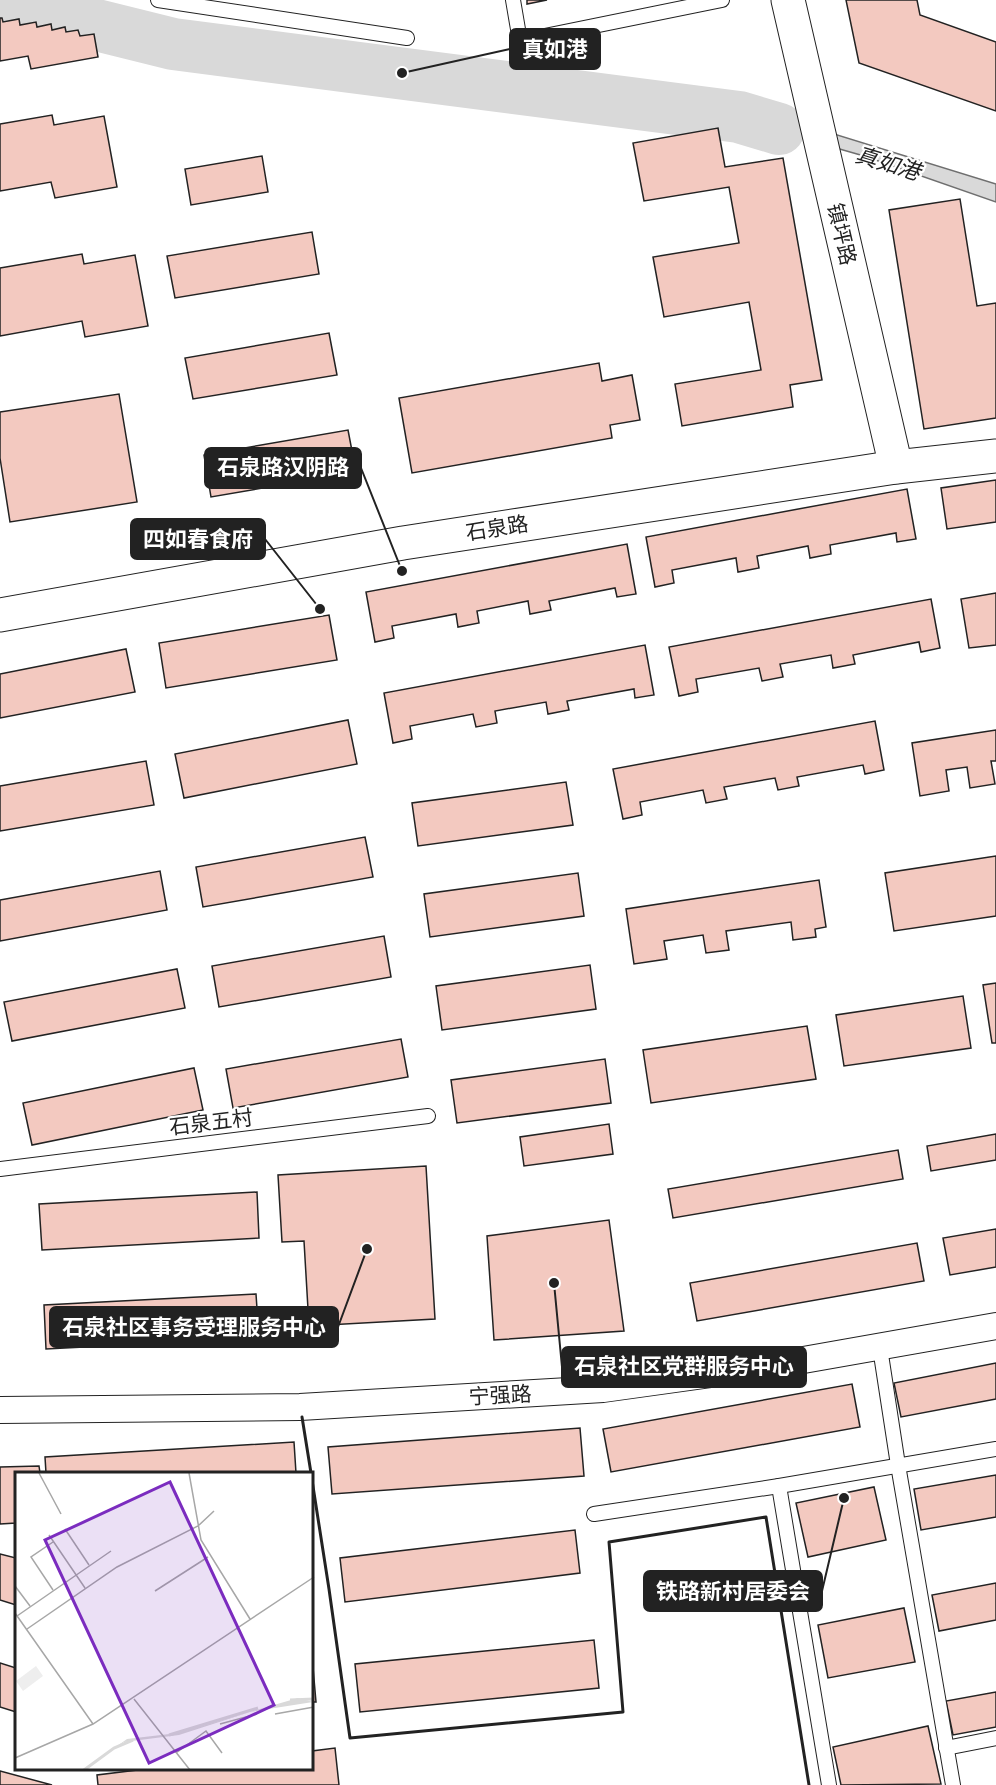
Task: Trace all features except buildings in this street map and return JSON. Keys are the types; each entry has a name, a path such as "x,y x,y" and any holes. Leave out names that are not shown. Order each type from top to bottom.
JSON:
{"street":[{"name":"镇坪路","path":"788,0 896,467"},
{"name":"石泉路","path":"0,615 403,543 896,467 996,456"},
{"name":"宁强路","path":"0,1410 300,1407 603,1389 775,1365 996,1326"}],"lane":[{"path":"158,0 407,38"},
{"path":"513,0 520,41 722,0"},
{"name":"石泉五村","path":"0,1169 428,1116"},
{"path":"880,1348 953,1785"},
{"path":"594,1514 779,1486 996,1449"},
{"path":"779,1486 830,1785"},
{"path":"946,1748 996,1738"}],"water":[{"path":"0,0 51,0 178,28 714,97 996,184 996,202 864,156 714,113 173,44 0,8"}],"waterway":[{"name":"真如港","path":"0,3 173,44 739,117 779,129"}],"wall":[{"path":"302,1417 311,1472"},
{"path":"314,1493 350,1738 623,1712 609,1542 766,1517 809,1785"}],"place":[{"name":"真如港","path":"402,73"},
{"name":"石泉路汉阴路","path":"402,571"},
{"name":"四如春食府","path":"320,609"},
{"name":"石泉社区事务受理服务中心","path":"367,1249"},
{"name":"石泉社区党群服务中心","path":"554,1283"},
{"name":"铁路新村居委会","path":"844,1498"}]}
